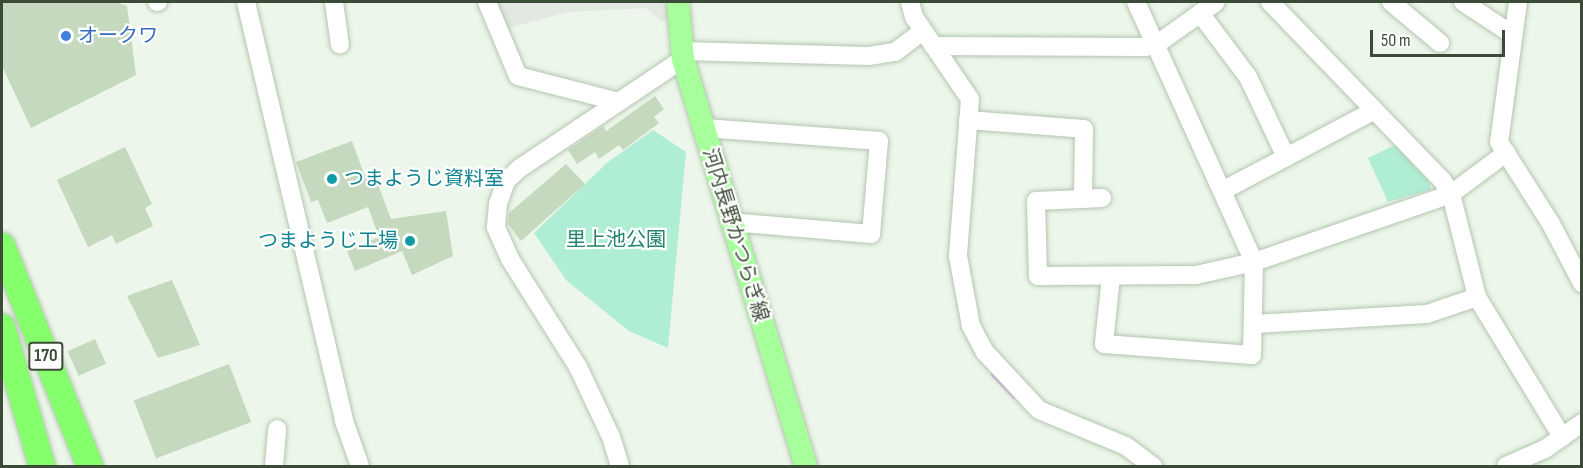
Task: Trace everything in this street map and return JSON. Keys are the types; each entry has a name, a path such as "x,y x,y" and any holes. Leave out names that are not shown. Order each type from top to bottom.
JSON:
{"highway":[{"name":"170","path":"2,246 90,466"},
{"name":"170","path":"2,327 42,466"}],"main road":[{"name":"河内長野かつらぎ線","path":"678,2 683,55 703,128 806,466"}],"street":[{"path":"246,2 344,422 360,466"},
{"path":"334,2 340,45"},
{"path":"487,2 518,76 619,102"},
{"path":"910,2 928,38 970,99 958,256 971,326 985,352 1039,410 1126,446 1153,466"},
{"path":"1111,276 1104,344 1252,355 1254,262 1224,190 1136,2"},
{"path":"620,466 611,437 578,367 510,259 496,227 498,204 506,181 683,55 869,56 895,52 928,38 1157,44 1216,2"},
{"path":"1270,2 1442,180 1451,194 1478,297 1562,437"},
{"path":"1391,2 1440,43"},
{"path":"1463,2 1513,35"},
{"path":"1518,2 1499,142 1551,224 1581,283"},
{"path":"1200,13 1248,77 1286,157"},
{"path":"1224,190 1373,111"},
{"path":"968,120 1084,129 1083,199"},
{"path":"703,128 879,141 871,234 730,222"},
{"path":"1102,198 1036,201 1038,276 1196,275 1254,262 1451,194 1506,153"},
{"path":"1254,324 1427,314 1478,297"},
{"path":"1506,466 1545,449 1581,423"},
{"path":"274,466 277,429"}],"green space":[{"name":"里上池公園","path":"653,130 686,152 668,348 629,331 566,280 534,233 608,162"},
{"path":"1395,145 1430,183 1430,190 1388,202 1368,158"}],"shaded area":[{"path":"493,2 672,2 673,19 663,21 645,8 567,12 506,29"}],"building":[{"name":"オークワ","path":"2,2 115,2 127,6 136,75 31,128 2,66"},
{"path":"655,96 664,109 654,117 659,123 623,150 619,145 599,159 595,152 577,164 568,150 603,126 606,131"},
{"path":"352,141 364,174 373,171 391,219 446,211 453,256 412,275 402,251 355,271 347,251 379,237 368,207 327,223 318,200 311,202 296,162"},
{"path":"125,147 152,204 145,208 153,226 116,244 112,235 88,247 57,180"},
{"path":"566,164 585,184 521,241 508,224 509,213"},
{"path":"172,280 200,345 158,358 127,296"},
{"path":"95,339 106,364 79,376 68,351"},
{"path":"229,364 251,422 156,458 134,401"}],"waterway":[{"path":"993,374 1014,396"}],"place":[{"name":"オークワ","path":"66,36"},
{"name":"つまようじ資料室","path":"332,179"},
{"name":"つまようじ工場","path":"410,241"}]}
